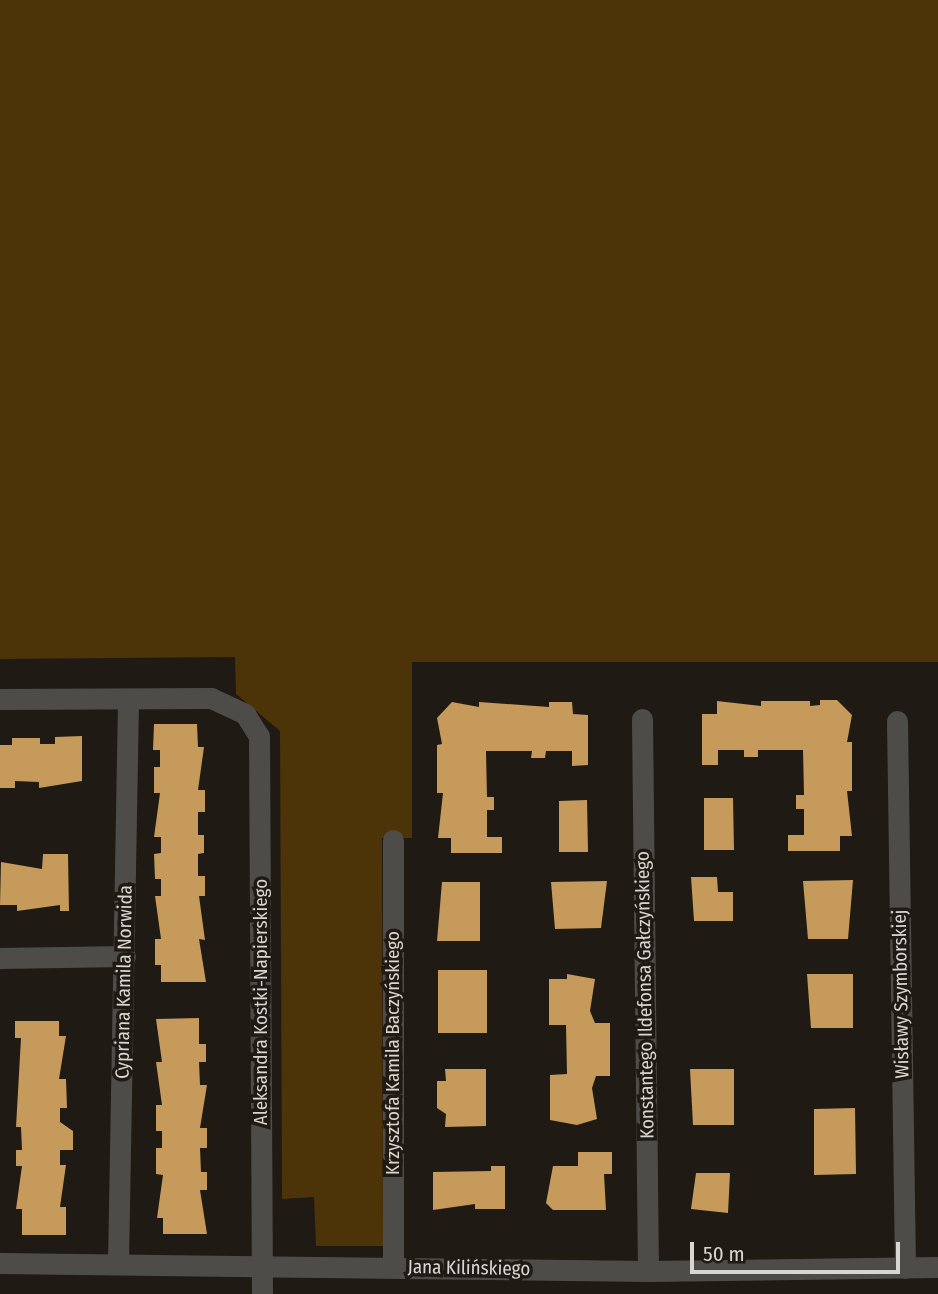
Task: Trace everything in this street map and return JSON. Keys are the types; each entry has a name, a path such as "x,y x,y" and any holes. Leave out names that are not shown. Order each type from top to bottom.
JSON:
{"street":[{"name":"Aleksandra Kostki-Napierskiego","path":"128,701 211,698 245,714 259,736 262,1294"},
{"path":"0,699 128,701"},
{"name":"Cypriana Kamila Norwida","path":"118,1263 128,701"},
{"name":"Konstantego Ildefonsa Gałczyńskiego","path":"642,719 648,1271"},
{"name":"Wisławy Szymborskiej","path":"897,721 905,1268"},
{"name":"Krzysztofa Kamila Baczyńskiego","path":"393,840 393,1266"},
{"path":"0,958 125,957"},
{"name":"Jana Kilińskiego","path":"0,1263 648,1271 938,1267"}],"shaded area":[{"path":"0,0 938,0 938,662 412,662 412,838 382,838 383,1246 316,1246 314,1197 282,1199 280,731 236,694 235,657 0,659"}],"building":[{"path":"820,700 837,700 852,715 847,742 852,742 852,791 847,791 852,836 840,836 840,851 788,851 788,835 804,835 804,809 796,809 796,795 804,795 803,750 758,750 758,757 744,757 744,750 718,750 718,765 702,765 702,714 717,714 717,701 761,706 761,701 810,701 810,706 820,705"},
{"path":"452,702 479,707 479,702 549,707 549,702 572,702 573,714 588,715 588,765 572,766 572,751 546,751 545,758 531,758 532,751 486,751 487,797 494,797 494,810 487,810 487,837 502,837 502,853 451,853 451,838 438,838 443,793 437,793 437,745 442,744 437,718"},
{"path":"154,724 197,724 198,747 204,747 198,790 205,790 205,812 198,812 198,835 204,835 204,853 198,854 198,876 205,876 205,896 199,896 205,940 199,939 206,982 161,982 161,965 155,965 155,939 161,939 155,896 161,896 161,879 155,879 154,854 161,853 161,837 154,837 160,793 154,793 154,767 160,767 160,750 153,750"},
{"path":"82,736 82,781 39,788 39,782 15,781 15,788 0,788 0,745 12,745 12,738 40,738 40,744 55,744 55,737"},
{"path":"704,798 733,798 734,850 704,850"},
{"path":"587,800 588,852 559,852 559,801"},
{"path":"43,854 68,854 69,911 60,911 60,905 17,911 17,905 0,905 1,862 42,869"},
{"path":"691,877 717,877 718,892 733,892 733,921 694,921"},
{"path":"853,880 848,939 808,939 803,881"},
{"path":"607,881 601,928 555,929 551,882"},
{"path":"442,882 480,882 480,941 437,941"},
{"path":"438,970 487,970 487,1033 438,1033"},
{"path":"567,974 595,979 590,1011 595,1023 610,1023 610,1076 596,1076 592,1088 597,1119 577,1125 550,1120 550,1075 567,1074 566,1025 549,1025 549,979 567,979"},
{"path":"807,974 853,974 853,1028 811,1028"},
{"path":"199,1018 199,1044 206,1044 206,1062 199,1062 200,1085 207,1085 200,1128 207,1128 207,1148 200,1148 201,1172 207,1172 207,1190 200,1190 207,1234 163,1234 163,1218 157,1218 163,1175 156,1174 156,1148 162,1148 162,1131 156,1131 156,1105 162,1105 156,1062 162,1062 156,1019"},
{"path":"15,1021 59,1021 59,1036 66,1036 59,1079 66,1079 67,1108 60,1108 60,1122 73,1131 73,1150 60,1150 60,1165 66,1165 60,1207 66,1207 66,1235 22,1235 22,1209 16,1209 22,1166 16,1166 16,1150 22,1150 21,1127 16,1127 21,1038 15,1038"},
{"path":"445,1069 486,1069 486,1126 445,1127 446,1114 437,1108 437,1081 446,1081"},
{"path":"690,1069 734,1069 734,1125 693,1125"},
{"path":"855,1108 856,1174 814,1175 814,1109"},
{"path":"578,1152 612,1152 612,1174 604,1174 606,1210 553,1210 546,1203 553,1166 578,1166"},
{"path":"491,1166 505,1166 505,1209 475,1209 475,1204 433,1210 433,1172 491,1171"},
{"path":"696,1173 730,1173 728,1213 691,1209"}]}
